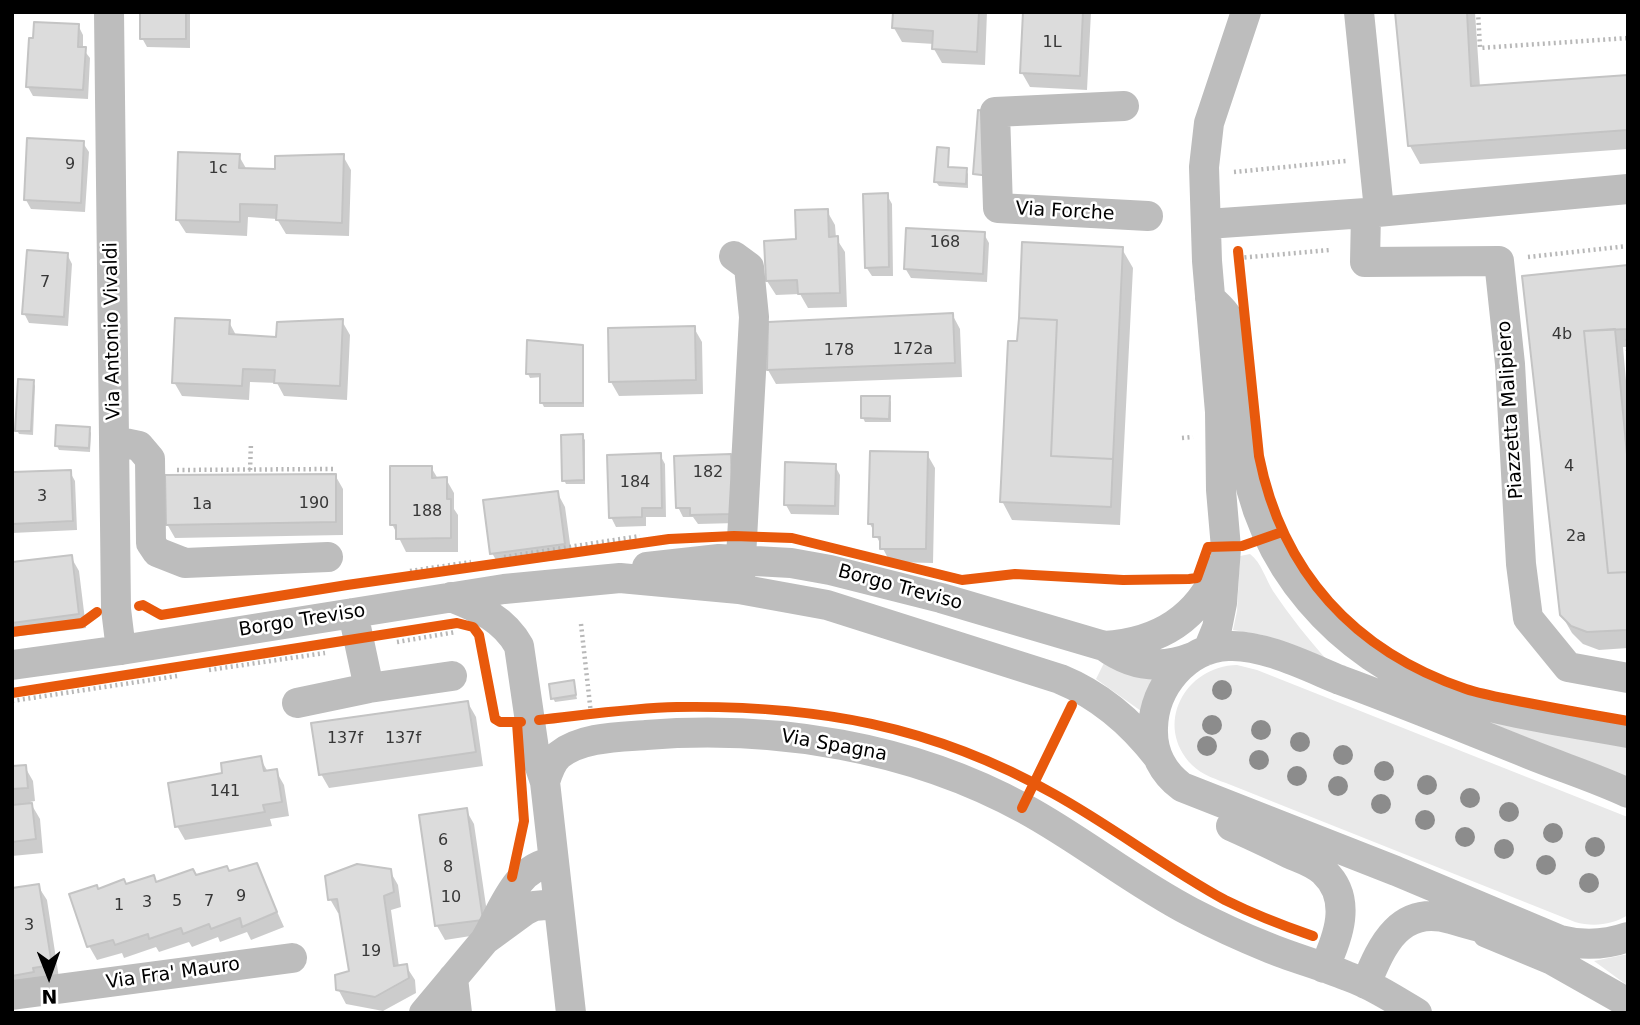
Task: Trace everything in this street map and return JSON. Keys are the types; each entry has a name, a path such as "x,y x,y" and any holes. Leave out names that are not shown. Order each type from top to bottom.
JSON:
{"street":[{"name":"Via Antonio Vivaldi","path":"109,12 116,609 121,650"},
{"path":"1158,757 1153,737 1156,706 1178,668 1203,652 1217,628 1222,603 1226,548 1204,167 1209,122 1246,12"},
{"path":"1359,12 1373,211"},
{"name":"Via Forche","path":"1124,107 995,112 998,208 1148,216"},
{"path":"1207,224 1628,189"},
{"name":"Piazzetta Malipiero","path":"1373,211 1365,262 1499,261 1510,364 1521,564 1528,618 1568,667 1628,678"},
{"path":"734,256 749,267 754,317 739,589"},
{"path":"1210,298 1230,321 1236,353 1247,468 1262,522 1291,576 1323,616 1377,660 1444,693 1522,714 1628,733"},
{"path":"1220,412 1239,487 1258,542 1273,574 1302,616 1329,647 1389,698"},
{"path":"115,441 139,446 150,459 151,543 157,552 185,563 328,557"},
{"path":"1104,646 1138,641 1181,621 1207,593 1226,548"},
{"name":"Borgo Treviso","path":"592,579 656,566 742,559 791,563 941,598 1104,646 1122,658 1142,664 1178,663 1203,652 1230,646 1257,649 1628,793"},
{"path":"449,578 495,617 519,646 534,749 545,782 571,1013"},
{"name":"Borgo Treviso","path":"12,665 121,650 355,626 449,578 645,579 739,589 827,606 1060,679 1081,688 1110,707 1158,757 1167,774 1182,787"},
{"path":"355,626 369,688"},
{"path":"297,703 369,688 452,676"},
{"name":"Via Spagna","path":"545,782 560,754 570,748 617,737 748,734 815,740 876,752 958,779 1022,808 1190,912 1269,948 1366,984 1417,1013"},
{"path":"1182,787 1396,871 1560,940 1586,944 1611,942 1628,937"},
{"path":"1182,787 1209,816 1326,873 1336,887 1341,916 1335,943 1324,968"},
{"path":"424,1013 485,940 514,888 537,865 552,862"},
{"path":"485,940 534,906 557,904"},
{"path":"1366,984 1387,938 1410,921 1434,916 1494,931 1537,930 1628,1003"},
{"path":"1474,927 1552,960 1628,1003"},
{"name":"Via Fra' Mauro","path":"12,995 292,958"},
{"path":"453,978 457,1013"}],"path":[{"path":"1478,12 1480,48 1628,38"},
{"path":"1234,172 1357,160"},
{"path":"1516,259 1628,246"},
{"path":"1241,271 1239,255 1330,250"},
{"path":"1628,339 1628,351"},
{"path":"250,470 251,443"},
{"path":"168,470 334,469"},
{"path":"500,560 649,539"},
{"path":"394,578 449,578 482,563"},
{"path":"408,572 449,578"},
{"path":"199,667 355,626 457,623 462,627"},
{"path":"578,716 596,714 581,624"},
{"path":"397,642 462,627"},
{"path":"12,693 325,653"},
{"path":"12,701 177,676"}],"shaded area":[{"path":"1250,554 1286,609 1328,661 1262,635 1233,630 1237,611 1240,556"},
{"path":"1355,654 1628,740 1628,779 1457,711"},
{"path":"1104,663 1154,676 1141,711 1096,679"},
{"path":"1237,665 1257,670 1628,817 1628,915 1602,924 1575,922 1200,772 1181,749 1175,733 1175,716 1180,700 1203,675 1219,668"},
{"path":"1628,954 1628,986 1594,961"}],"building":[{"path":"140,12 186,12 186,39 140,39"},
{"path":"893,12 979,12 977,52 932,49 933,31 892,28"},
{"path":"1023,12 1083,12 1080,76 1020,73"},
{"path":"1395,12 1467,12 1471,86 1628,75 1628,130 1408,146"},
{"path":"34,22 79,24 78,47 86,47 83,90 26,87 29,38 33,38"},
{"path":"978,110 995,112 990,176 973,174"},
{"path":"27,138 84,141 81,203 24,200"},
{"path":"937,147 949,148 948,167 967,168 966,184 934,182"},
{"path":"178,152 240,154 239,168 275,169 275,156 344,154 342,223 276,220 277,205 240,204 240,222 176,220"},
{"path":"888,193 889,267 865,268 863,194"},
{"path":"828,209 829,237 838,236 840,293 798,294 797,280 766,281 764,241 796,239 795,210"},
{"path":"906,228 985,232 983,274 904,269"},
{"path":"1022,242 1123,247 1113,459 1051,456 1057,320 1019,318"},
{"path":"27,250 68,253 64,317 22,314"},
{"path":"1628,265 1628,329 1584,331 1608,573 1628,572 1628,630 1587,632 1571,626 1560,615 1522,276"},
{"path":"953,313 955,363 767,370 768,322"},
{"path":"175,318 230,320 229,334 276,337 277,322 343,319 340,386 274,383 275,370 243,369 242,386 172,383"},
{"path":"1019,318 1057,320 1051,456 1113,459 1111,507 1000,502 1008,341 1017,341"},
{"path":"695,326 696,380 609,382 608,328"},
{"path":"1615,329 1628,465 1628,572 1608,573 1584,331"},
{"path":"527,340 583,345 583,403 540,403 540,374 526,374"},
{"path":"18,379 34,380 31,431 15,431"},
{"path":"861,396 890,396 889,419 861,418"},
{"path":"56,425 90,427 89,448 55,446"},
{"path":"583,434 584,480 562,481 561,435"},
{"path":"870,451 928,452 926,549 880,549 880,537 873,537 873,524 868,524"},
{"path":"661,453 662,508 642,508 642,517 609,518 607,455"},
{"path":"731,454 733,514 690,515 690,508 676,508 674,456"},
{"path":"785,462 836,464 835,506 784,505"},
{"path":"390,466 432,466 432,478 447,477 447,499 451,499 451,538 396,539 396,525 390,525"},
{"path":"71,470 73,521 12,524 12,472"},
{"path":"336,474 336,522 166,525 165,475"},
{"path":"558,491 565,544 490,554 483,500"},
{"path":"72,555 79,614 12,623 12,562"},
{"path":"574,680 576,695 551,699 549,684"},
{"path":"468,701 476,752 319,775 311,723"},
{"path":"261,756 264,771 277,769 282,802 263,805 265,812 175,827 168,783 222,773 221,763"},
{"path":"26,765 28,788 12,789 12,766"},
{"path":"32,803 36,839 12,842 12,805"},
{"path":"467,808 483,920 435,926 419,815"},
{"path":"257,863 277,912 242,927 240,918 211,929 209,924 183,934 181,928 149,939 148,934 115,945 113,940 87,947 69,894 97,885 98,889 124,879 126,884 154,875 156,882 193,869 196,875 227,866 229,871"},
{"path":"357,864 391,869 394,892 384,896 394,966 407,964 409,978 375,997 336,990 335,975 349,971 337,899 328,900 325,876"},
{"path":"39,884 52,965 33,968 34,972 12,976 12,888"}],"cycle path":[{"path":"1238,251 1259,456 1270,498 1285,536 1305,571 1329,602 1357,629 1390,653 1426,673 1466,689 1628,721"},
{"path":"139,606 143,605 161,615 347,585 669,539 734,536 792,538 962,580 1015,574 1123,580 1189,579 1197,578 1208,547 1242,546 1282,532"},
{"path":"12,632 82,623 97,612"},
{"path":"12,693 457,623 473,627 479,635 495,719 500,722 521,722"},
{"path":"1022,808 1072,705"},
{"path":"539,720 642,709 728,707 825,715 917,736 1008,770 1076,806 1225,900 1313,936"},
{"path":"512,877 524,821 517,723"}]}
